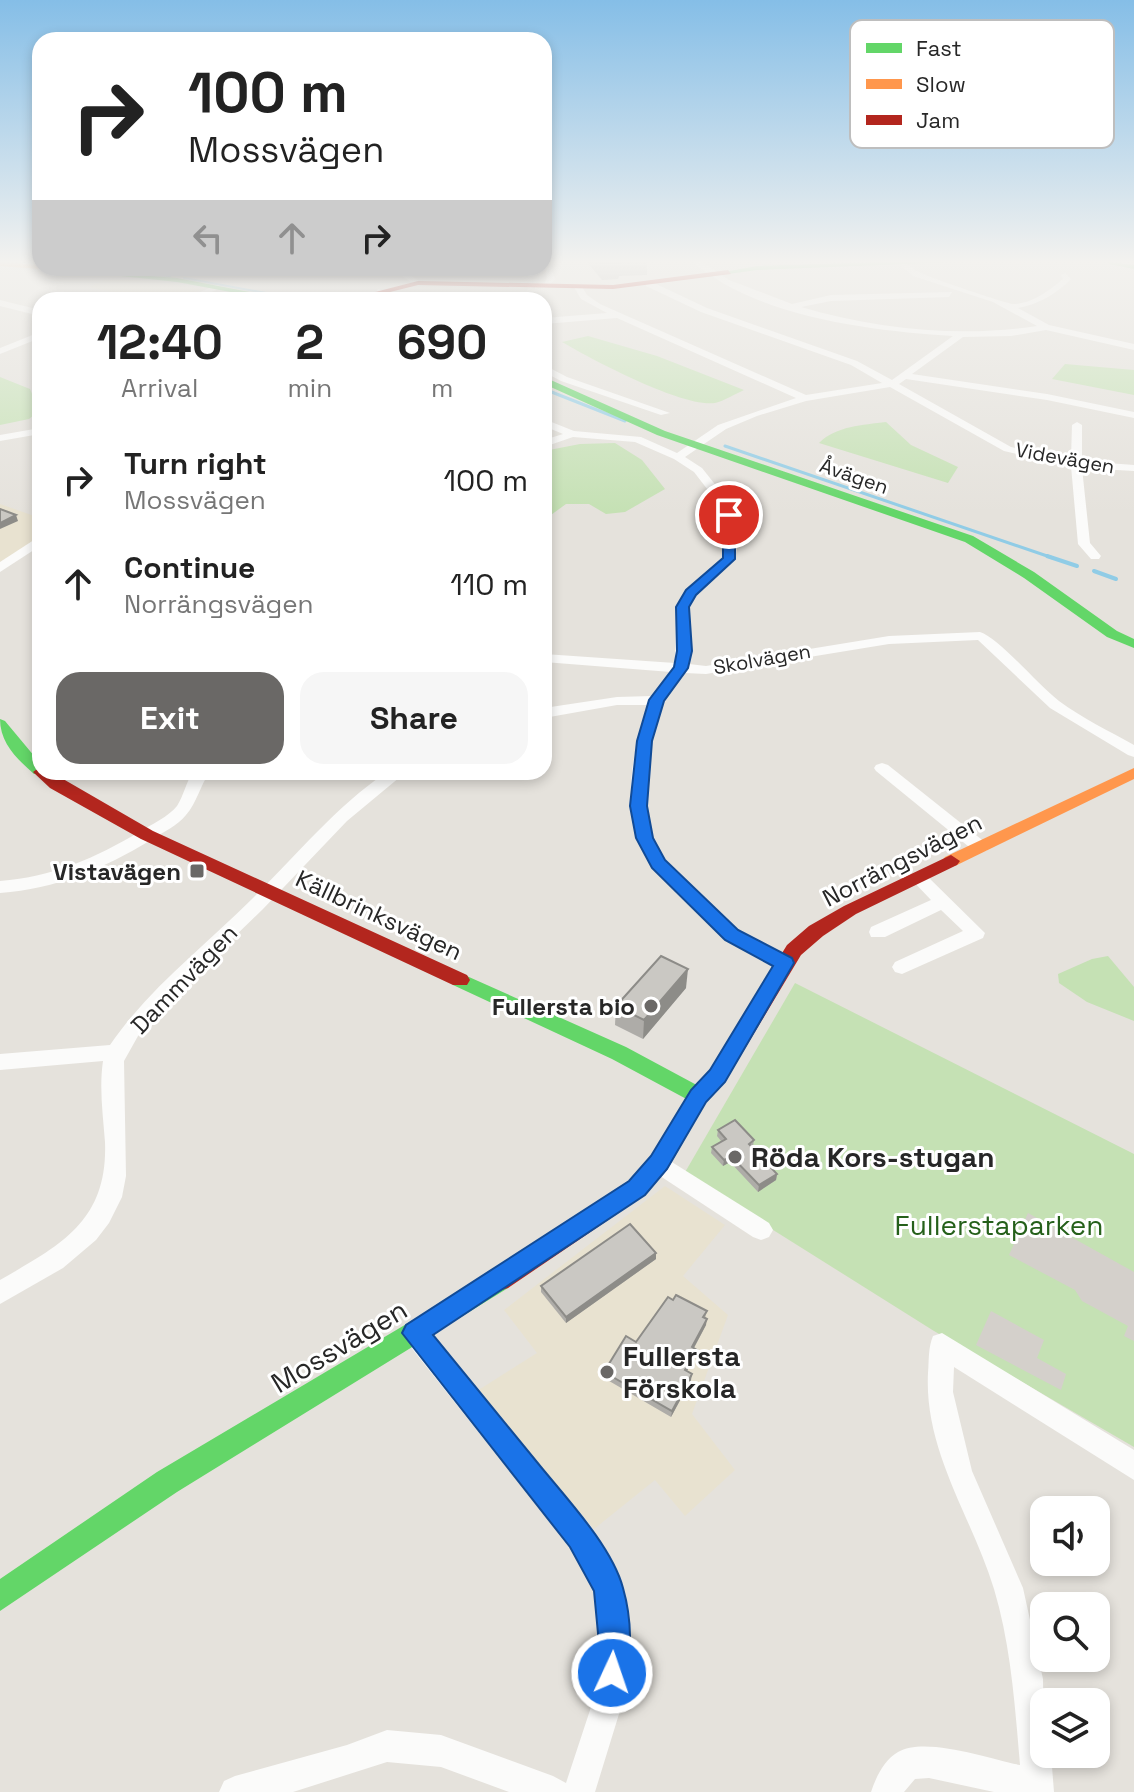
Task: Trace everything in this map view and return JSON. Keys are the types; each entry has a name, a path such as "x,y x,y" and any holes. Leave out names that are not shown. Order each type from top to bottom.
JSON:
{"street":[{"path":"690,346 805,398"},
{"name":"Videvägen","path":"805,346 854,363 996,443 1077,464 1134,468"},
{"path":"678,457 737,419 805,398 893,384 945,346"},
{"path":"552,372 665,413"},
{"path":"904,376 1047,397 1134,415"},
{"name":"Åvägen","path":"552,384 661,433 969,539 1029,575 1112,634 1134,644"},
{"path":"552,425 572,434 637,439 678,457 698,470 727,507 729,559 691,593 683,607 684,651 681,668 656,700 644,741 638,806 644,838 659,864 732,935 785,963"},
{"path":"1077,425 1084,544 1095,556"},
{"path":"0,438 32,432"},
{"path":"552,441 572,434"},
{"path":"0,568 32,546"},
{"name":"Skolvägen","path":"552,659 706,670 758,659 889,640 980,636 988,640 1019,674 1055,705 1134,752"},
{"path":"552,712 617,701 656,700"},
{"name":"Källbrinksvägen","path":"0,724 32,759"},
{"path":"882,768 980,847"},
{"name":"Norrängsvägen","path":"682,1121 718,1076 794,950 816,931 850,910 1134,773"},
{"name":"Källbrinksvägen","path":"52,780 147,835 619,1053 699,1096"},
{"path":"0,887 58,879 88,869 147,835 182,809 194,780"},
{"name":"Dammvägen","path":"0,1293 59,1258 88,1232 107,1204 115,1178 112,1079 116,1052 155,1005 330,827 386,780"},
{"path":"902,967 976,933 918,877"},
{"path":"878,932 943,902"},
{"path":"0,1062 116,1052"},
{"name":"Mossvägen","path":"0,1596 167,1482 415,1333 637,1188 659,1163 682,1121"},
{"path":"659,1163 761,1230"},
{"path":"415,1333 580,1537 608,1588 615,1644 608,1701 579,1792"},
{"path":"887,1792 890,1783 907,1764 929,1762 1037,1788 1028,1679 1008,1588 959,1472 940,1392 942,1345 1134,1466"},
{"path":"235,1792 347,1761 387,1746 441,1751 553,1792"}],"shaded area":[{"path":"0,504 32,515 32,549 0,568"},
{"name":"Fullersta Förskola","path":"665,1186 725,1225 683,1276 728,1315 692,1414 735,1470 685,1516 655,1480 594,1529 477,1391 537,1353 504,1310"},
{"path":"1028,1213 1134,1272 1134,1341 1124,1336 1128,1326 1082,1301 1075,1290 1009,1255"},
{"path":"991,1311 1044,1340 1037,1358 1066,1374 1061,1390 976,1345"}],"green space":[{"path":"569,346 621,346 657,356 744,390 715,403 700,403 637,381"},
{"path":"1065,364 1134,370 1134,395 1052,379"},
{"path":"0,377 30,389 32,417 0,425"},
{"path":"886,422 911,445 958,467 948,483 819,443 842,430"},
{"path":"615,443 642,460 665,489 625,512 606,514 589,504 566,504 552,514 552,449 580,444"},
{"path":"1108,956 1134,987 1134,1021 1087,1002 1059,983 1058,974 1092,959"},
{"name":"Fullerstaparken","path":"795,983 1134,1154 1134,1447 934,1331 684,1174"}],"building":[{"path":"0,509 16,515 0,523"},
{"path":"661,956 688,969 644,1020 616,1006"},
{"name":"Röda Kors-stugan","path":"735,1120 754,1140 749,1144 777,1174 759,1185 731,1156 724,1160 712,1147 726,1139 718,1130"},
{"name":"Fullersta Förskola","path":"630,1224 656,1253 566,1317 541,1286"},
{"name":"Fullersta Förskola","path":"676,1295 707,1311 703,1317 707,1319 692,1347 697,1350 685,1370 692,1374 672,1411 604,1372 626,1336 636,1342 668,1297 673,1300"}],"waterway":[{"path":"552,392 625,421"},
{"path":"725,446 1053,558"},
{"path":"1047,556 1053,558"},
{"path":"1053,558 1077,566"},
{"path":"1094,571 1116,579"}],"traffic: fast":[{"path":"552,384 661,433 969,539 1029,575 1112,634 1134,644"},
{"path":"0,724 32,764"},
{"path":"460,980 619,1053 699,1096"},
{"path":"0,1596 167,1482 499,1280"}],"traffic: slow":[{"path":"951,861 1134,773"}],"traffic: jam":[{"path":"51,780 147,835 460,980"},
{"path":"499,1280 637,1188 659,1163 699,1096 718,1076 794,950 816,931 850,910 951,861"}],"place":[{"name":"Vistavägen","path":"197,871"},
{"name":"Fullersta bio","path":"651,1006"},
{"name":"Röda Kors-stugan","path":"735,1157"},
{"name":"Fullersta Förskola","path":"607,1372"}],"route":[{"path":"612,1673 615,1644 608,1588 580,1537 415,1333 637,1188 659,1163 699,1096 718,1076 785,963 732,935 659,864 644,838 638,806 644,741 656,700 681,668 684,651 683,607 691,593 729,559 729,515"}]}
